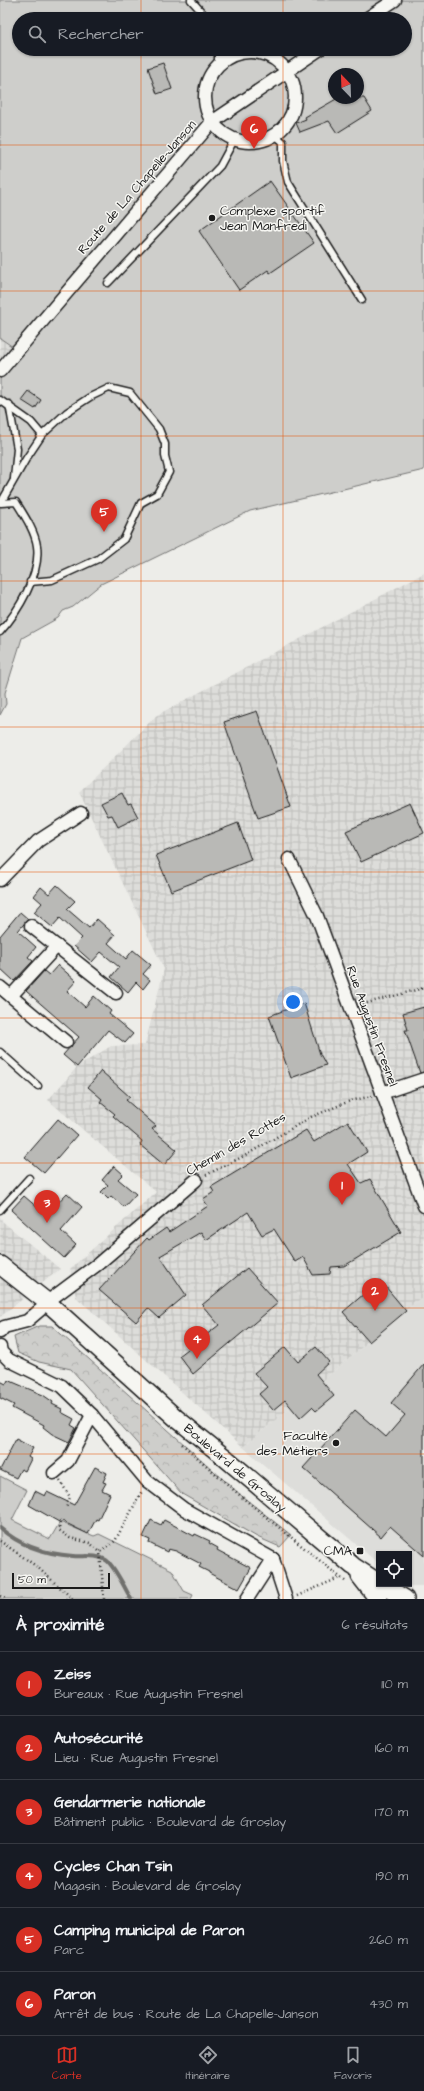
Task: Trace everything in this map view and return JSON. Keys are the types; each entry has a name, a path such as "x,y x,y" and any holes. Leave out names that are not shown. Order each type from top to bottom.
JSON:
{"main road":[{"name":"Boulevard de Groslay","path":"0,1265 44,1306 223,1456 347,1572 379,1591 405,1599"},
{"name":"Boulevard de Groslay","path":"0,1271 23,1295 44,1306"}],"street":[{"path":"377,12 395,0"},
{"path":"231,56 218,64 209,77 205,92 206,108 212,122 221,133 234,140 248,143 262,141 275,135 285,125 292,113 295,99 294,85 287,72 276,60 267,56"},
{"name":"Route de La Chapelle-Janson","path":"0,371 5,355 212,122 310,56"},
{"path":"0,880 38,841 81,813"},
{"name":"Rue Augustin Fresnel","path":"289,859 317,916 424,1206"},
{"path":"31,926 116,993"},
{"path":"11,996 57,946"},
{"path":"0,987 66,1042"},
{"path":"382,1093 424,1079"},
{"name":"Chemin des Rottes","path":"0,1332 4,1327 26,1321 98,1264 196,1180"},
{"path":"0,1347 1,1352 9,1360 62,1386 92,1415 147,1481 184,1509 273,1559 286,1599"},
{"path":"54,1473 68,1460 92,1415"},
{"path":"247,1599 273,1559"}],"lane":[{"path":"191,0 202,12"},
{"path":"218,56 218,64"},
{"path":"275,135 283,142 283,161 288,182 362,300"},
{"path":"108,283 220,166 234,140"},
{"path":"1,502 42,435 68,412 90,396 109,388 130,393 159,429 165,444 165,456 169,472 157,494 141,503 124,539 98,559 52,580 30,582"},
{"path":"0,400 9,404 31,422 42,435"},
{"path":"9,404 17,449 14,480"},
{"path":"0,631 24,599 35,569 37,546 28,523 16,502 1,502"},
{"path":"0,1052 38,1086"},
{"path":"0,1210 30,1178"}],"path":[{"path":"351,1007 424,988"},
{"name":"Chemin des Rottes","path":"196,1180 246,1155 311,1117 350,1102 382,1093"},
{"path":"54,1473 70,1497 66,1508"},
{"path":"100,1552 115,1541 147,1481"},
{"path":"60,1523 59,1530 63,1534 90,1543 100,1552 104,1599"},
{"path":"0,1541 36,1566 73,1599"},
{"path":"291,1599 347,1572"},
{"path":"0,1596 6,1599"}],"shaded area":[{"path":"0,338 20,352 0,379"},
{"path":"424,573 424,1295 243,1447 76,1297 70,1269 156,1192 48,1100 77,1067 111,1046 145,1045 164,969 79,792 157,715"},
{"path":"0,1215 2,1221 60,1269 0,1317"},
{"name":"Faculté des Métiers","path":"424,1295 424,1586 412,1586 412,1551 376,1551 376,1561 243,1447"}],"green space":[{"name":"Complexe sportif Jean Manfredi","path":"0,0 424,0 424,470 250,511 101,584 73,607 63,611 58,618 22,638 5,693 6,704 0,715 0,379 20,352 0,338"},
{"path":"39,1326 52,1326 243,1497 291,1535 280,1547 257,1537 182,1494 71,1369 39,1362 18,1353 14,1337"},
{"path":"0,1476 27,1490 12,1520 50,1539 60,1522 94,1536 99,1534 172,1570 184,1591 193,1595 191,1599 0,1599"}],"building":[{"path":"163,63 172,89 157,94 148,68"},
{"path":"364,98 372,111 337,133 329,121 300,132 296,123 306,119 305,117 328,104 364,104"},
{"path":"270,181 314,243 270,273 268,270 239,290 199,231"},
{"path":"28,391 41,400 35,409 21,400"},
{"path":"257,711 291,807 258,818 224,722"},
{"path":"122,793 128,805 131,804 138,817 118,827 112,815 108,816 101,803"},
{"path":"410,803 424,833 361,862 346,831"},
{"path":"238,823 251,860 171,891 156,855"},
{"path":"57,885 75,901 67,909 89,928 97,919 115,935 108,943 126,959 133,950 151,965 143,974 150,980 143,989 136,982 128,992 111,977 119,967 101,952 92,962 74,946 82,938 60,918 52,927 34,912 42,903 34,896 41,887 49,894"},
{"path":"20,912 28,919 18,931 36,947 28,957 33,961 14,981 0,968 0,936"},
{"path":"58,965 76,981 67,991 85,1007 94,996 111,1011 109,1014 133,1034 125,1043 108,1030 77,1067 63,1055 79,1037 26,991 44,971 49,975"},
{"path":"304,1003 320,1054 326,1065 291,1078 269,1016"},
{"path":"424,1007 424,1072 420,1073 405,1030 408,1030 403,1013"},
{"path":"101,1071 130,1097 126,1100 156,1126 152,1129 177,1150 164,1165 140,1145 142,1141 113,1116 115,1114 100,1102 102,1099 88,1087"},
{"path":"58,1119 77,1135 44,1173 25,1157"},
{"path":"348,1121 367,1152 348,1164 361,1183 370,1179 401,1232 344,1266 331,1267 330,1274 313,1275 303,1257 295,1262 274,1229 262,1235 248,1212 206,1240 201,1232 160,1256 186,1295 159,1318 148,1308 136,1322 99,1290 147,1238 149,1240 166,1228 169,1232 208,1206 203,1199 214,1192 211,1187 306,1130 314,1142"},
{"path":"114,1166 123,1174 118,1179 136,1194 124,1207 111,1196 108,1199 101,1192 108,1185 102,1180"},
{"path":"67,1193 82,1207 61,1231 76,1245 64,1258 11,1210 24,1196 46,1215"},
{"path":"247,1268 278,1303 193,1374 179,1356 219,1325 202,1305"},
{"path":"380,1280 406,1311 369,1342 343,1312"},
{"path":"285,1347 298,1362 316,1347 329,1362 316,1374 334,1396 316,1411 312,1407 300,1418 285,1400 273,1410 259,1394 267,1387 254,1373"},
{"path":"424,1364 424,1556 390,1526 381,1537 303,1468 355,1410 386,1437 405,1415 391,1403"},
{"path":"8,1380 43,1395 53,1402 52,1404 62,1409 61,1412 74,1419 71,1425 76,1428 69,1442 52,1434 43,1427 44,1425 12,1408 14,1405 0,1398 0,1381 6,1384"},
{"path":"16,1439 33,1448 28,1457 31,1459 25,1471 21,1469 16,1478 0,1470"},
{"path":"95,1467 107,1473 103,1482 106,1483 102,1490 110,1494 98,1520 96,1519 88,1534 60,1520 59,1522 29,1505 35,1491 45,1496 47,1492 74,1505"},
{"path":"151,1520 161,1525 164,1520 194,1536 195,1534 210,1541 209,1543 218,1548 217,1550 251,1568 239,1589 199,1567 201,1564 176,1551 168,1549 167,1552 149,1543 150,1540 143,1537"}],"waterway":[{"path":"0,1528 16,1540 43,1551 63,1555 94,1556 106,1560 116,1572 131,1599"}],"place":[{"name":"Paron","path":"254,149"},
{"name":"Complexe sportif Jean Manfredi","path":"212,218"},
{"name":"Camping municipal de Paron","path":"104,532"},
{"name":"Zeiss","path":"342,1205"},
{"name":"Gendarmerie nationale","path":"47,1223"},
{"name":"Autosécurité","path":"375,1311"},
{"name":"Cycles Chan Tsin","path":"197,1359"},
{"name":"Faculté des Métiers","path":"336,1443"},
{"name":"CMA","path":"360,1551"}]}
